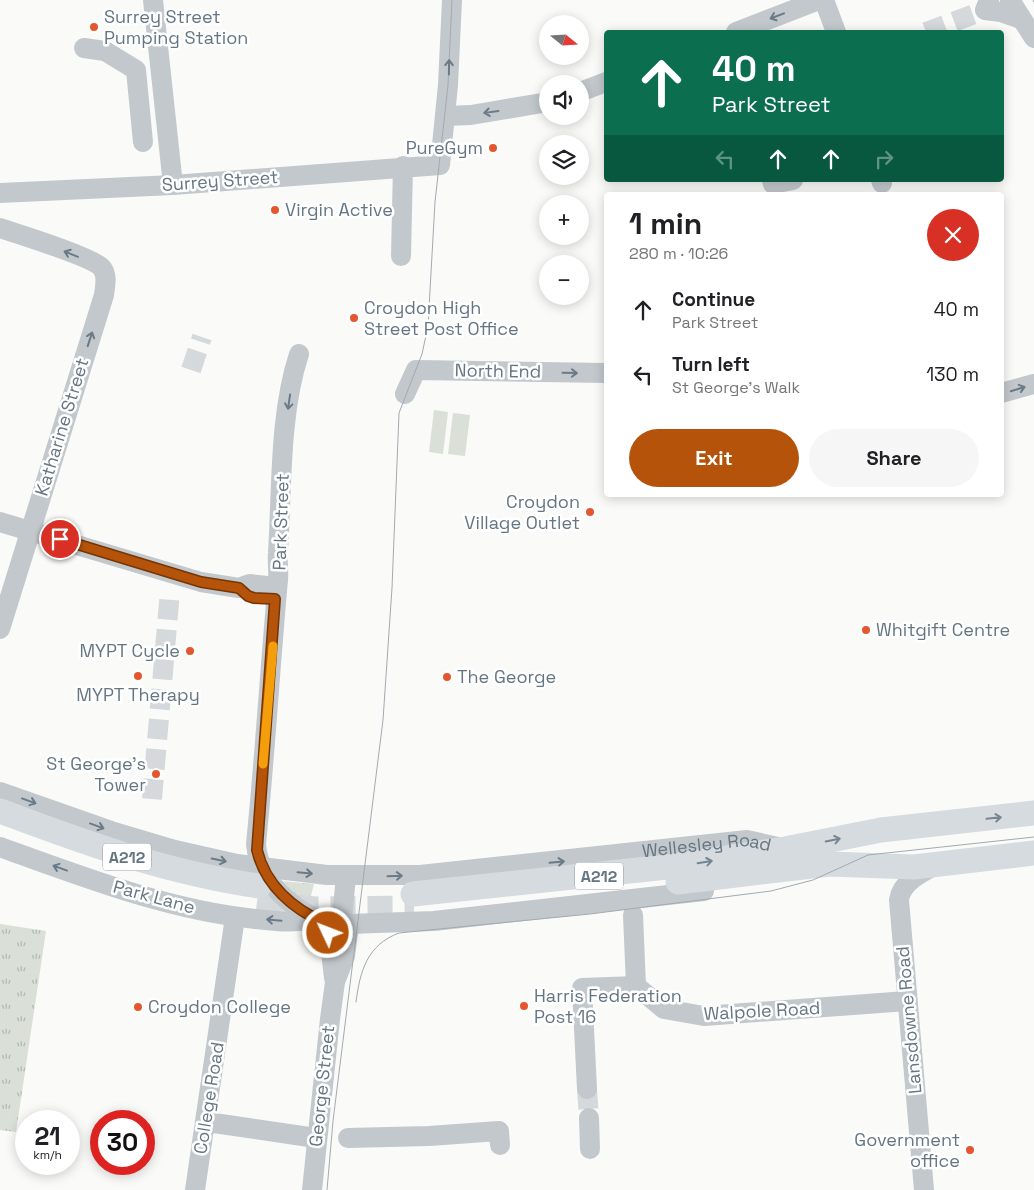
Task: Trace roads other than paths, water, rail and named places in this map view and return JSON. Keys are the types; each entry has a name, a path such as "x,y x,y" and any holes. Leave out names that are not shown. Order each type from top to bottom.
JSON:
{"main road":[{"name":"A212","path":"2,796 132,858 186,873 260,885"},
{"name":"Wellesley Road","path":"783,860 881,830 1034,813"},
{"name":"A212","path":"0,827 140,877 187,889 260,885"},
{"name":"Wellesley Road","path":"783,860 874,867 934,866 1034,853"},
{"name":"A212","path":"414,901 633,872 783,860"}],"street":[{"path":"153,0 173,185"},
{"path":"452,0 445,116 471,115 539,104"},
{"path":"741,30 819,0"},
{"path":"824,0 835,30"},
{"path":"1010,0 1034,38"},
{"path":"987,5 1021,19"},
{"path":"84,48 105,51 136,70 160,65"},
{"path":"136,70 143,135 167,127"},
{"path":"589,89 604,83"},
{"name":"Surrey Street","path":"0,193 173,185 371,168 440,165 445,116"},
{"path":"401,256 403,166"},
{"name":"Katharine Street","path":"0,228 28,236 99,265 106,276 104,295 0,629"},
{"name":"Park Street","path":"260,885 256,844 273,654 284,448 292,380 299,354"},
{"name":"North End","path":"405,394 416,370 604,374"},
{"path":"1004,392 1034,384"},
{"path":"0,522 30,529 201,582 239,588 250,584 276,593"},
{"name":"Wellesley Road","path":"332,921 434,921 754,885 783,860 747,840 420,875 346,876"},
{"name":"Park Lane","path":"0,847 129,892 173,904 236,917 293,922 332,921"},
{"name":"Lansdowne Road","path":"924,1190 899,895 909,882 934,866"},
{"path":"260,885 346,876"},
{"name":"George Street","path":"312,1190 316,1138 335,982 345,956 332,921 346,876"},
{"path":"260,885 332,921"},
{"path":"587,1089 582,988 636,986 633,915"},
{"name":"College Road","path":"195,1190 236,917"},
{"name":"Walpole Road","path":"636,986 664,1009 704,1016 907,1001"},
{"path":"589,1118 590,1149"},
{"path":"214,1123 316,1138"},
{"path":"348,1138 429,1136 500,1131 500,1145"}],"tunnel":[{"path":"931,30 985,10"},
{"path":"191,370 202,337"},
{"path":"152,799 170,591"},
{"path":"257,902 314,909 414,908"},
{"path":"587,1089 589,1118"}],"tram line":[{"path":"327,1190 333,1121 383,720 392,588 399,413 422,354 428,326 435,202 448,85 452,0"},
{"path":"356,1002 360,980 367,960 379,944 399,933 590,914 771,891 813,880 868,855 1034,837"}],"place":[{"name":"Surrey Street Pumping Station","path":"94,27"},
{"name":"PureGym","path":"493,148"},
{"name":"Virgin Active","path":"275,210"},
{"name":"Croydon High Street Post Office","path":"354,318"},
{"name":"Croydon Village Outlet","path":"590,512"},
{"name":"Whitgift Centre","path":"866,630"},
{"name":"MYPT Cycle","path":"190,651"},
{"name":"MYPT Therapy","path":"138,676"},
{"name":"The George","path":"447,677"},
{"name":"St George's Tower","path":"156,774"},
{"name":"Harris Federation Post 16","path":"524,1006"},
{"name":"Croydon College","path":"138,1007"},
{"name":"Government office","path":"970,1150"}]}
